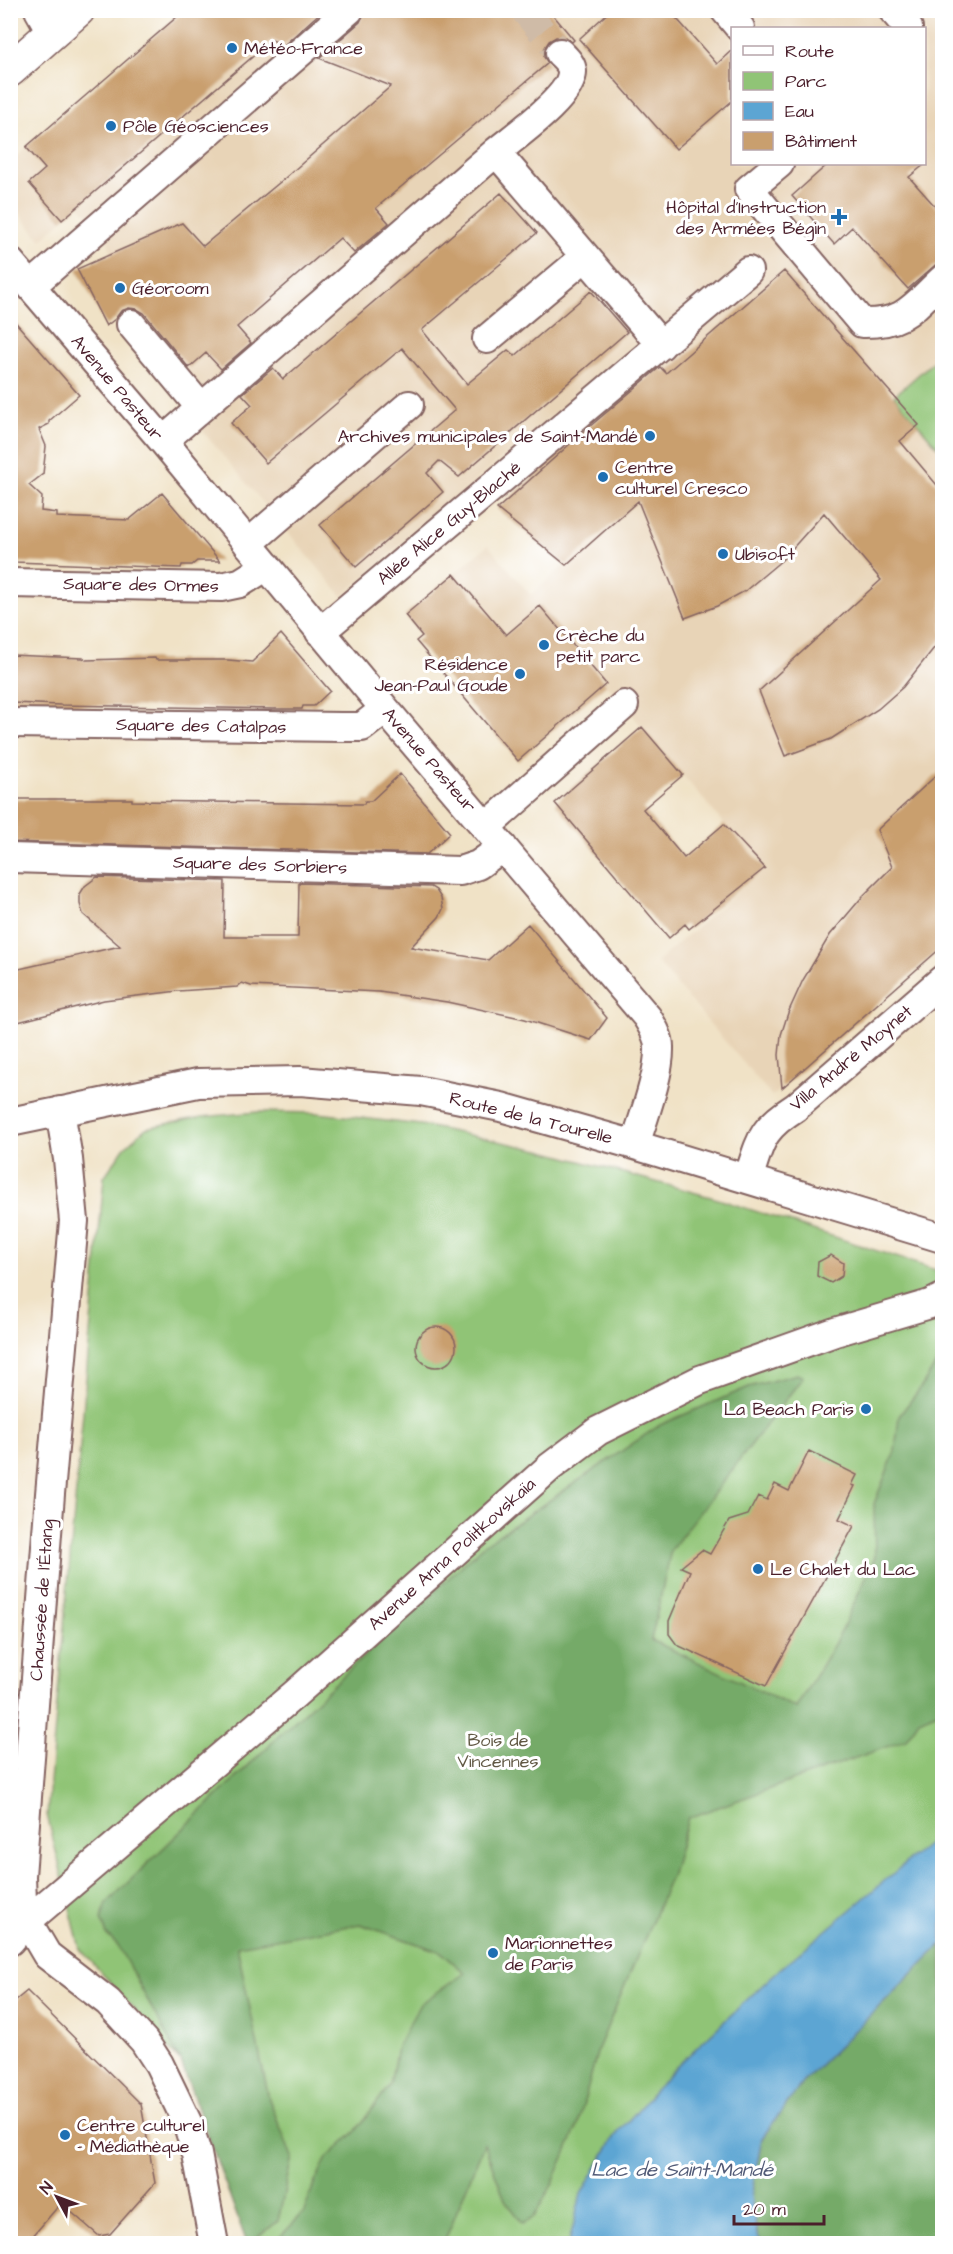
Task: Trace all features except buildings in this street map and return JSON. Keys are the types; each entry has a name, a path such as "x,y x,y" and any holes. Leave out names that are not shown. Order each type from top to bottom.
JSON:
{"main road":[{"path":"10,70 46,22 78,10"}],"street":[{"path":"31,286 349,10"},
{"path":"725,10 740,27"},
{"path":"893,10 907,27"},
{"path":"163,441 564,92 572,73 569,63 560,53"},
{"path":"496,152 661,345"},
{"path":"778,165 749,189 862,323 882,323 901,318 942,280"},
{"path":"487,339 585,257"},
{"name":"Avenue Pasteur","path":"10,262 647,1017 660,1045 658,1060 634,1145"},
{"name":"Allée Alice Guy-Blaché","path":"320,632 748,271"},
{"path":"132,324 201,408"},
{"path":"249,544 409,405"},
{"name":"Square des Ormes","path":"10,583 221,587 240,583 267,567"},
{"name":"Square des Sorbiers","path":"10,858 460,871 478,866 495,837 624,705"},
{"name":"Square des Catalpas","path":"10,723 341,728 362,727 385,709"},
{"name":"Villa André Moynet","path":"748,1179 762,1137 776,1120 796,1107 942,980"},
{"name":"Route de la Tourelle","path":"10,1122 198,1083 300,1081 421,1091 501,1107 942,1238"},
{"name":"Chaussée de l'Étang","path":"60,1111 68,1159 74,1221 50,1494 21,1876 22,1902 19,1931 108,2002 144,2041 159,2064 187,2122 197,2154 214,2244"},
{"name":"Avenue Anna Politkovskaïa","path":"19,1931 295,1694 550,1467 598,1431 700,1380 834,1332 930,1304 942,1298"}],"shaded area":[{"path":"185,11 942,11 942,947 772,1096 657,962 765,867 724,824 607,685 573,713 454,574 488,545 531,595 715,432 658,365 636,343 342,596 199,427 126,311 106,326 77,269 111,254 107,236 79,205 41,240 11,204 10,161"}],"green space":[{"path":"942,354 942,452 894,396"},
{"name":"Bois de Vincennes","path":"258,1112 318,1113 421,1125 540,1150 718,1199 942,1272 942,2243 247,2243 181,2062 80,1949 47,1815 104,1177 124,1148 146,1128 202,1117"},
{"path":"942,1354 942,1710 919,1720 906,1740 688,1818 672,1874 598,2049 578,2125 552,2185 534,2217 523,2223 505,2200 484,2144 444,2243 274,2243 304,2212 327,2158 355,2132 390,2085 397,2047 420,2004 465,1973 441,1952 360,1924 237,1946 269,2099 292,2157 278,2221 251,2243 247,2243 181,2062 118,1946 107,1935 101,1919 107,1903 287,1728 484,1545 660,1425 749,1387 797,1374 803,1377 671,1550 651,1640 796,1708 839,1636 875,1557 874,1504 895,1451 899,1416 922,1386"},
{"path":"942,1944 942,2243 762,2243 757,2234 751,2196 762,2138 802,2083"}],"water":[{"name":"Lac de Saint-Mandé","path":"942,1832 942,1944 802,2083 762,2138 751,2196 757,2234 762,2243 569,2243 581,2194 615,2136 672,2071 772,1976"}],"tunnel":[{"path":"524,10 560,53"}],"place":[{"name":"Météo-France","path":"232,48"},
{"name":"Pôle Géosciences","path":"111,126"},
{"name":"Hôpital d'Instruction des Armées Bégin","path":"839,217"},
{"name":"Géoroom","path":"120,288"},
{"name":"Archives municipales de Saint-Mandé","path":"650,436"},
{"name":"Centre culturel Cresco","path":"603,477"},
{"name":"Ubisoft","path":"723,554"},
{"name":"Crèche du petit parc","path":"544,645"},
{"name":"Résidence Jean-Paul Goude","path":"520,674"},
{"name":"La Beach Paris","path":"866,1409"},
{"name":"Le Chalet du Lac","path":"758,1569"},
{"name":"Marionnettes de Paris","path":"493,1953"},
{"name":"Centre culturel - Médiathèque","path":"65,2135"}]}
